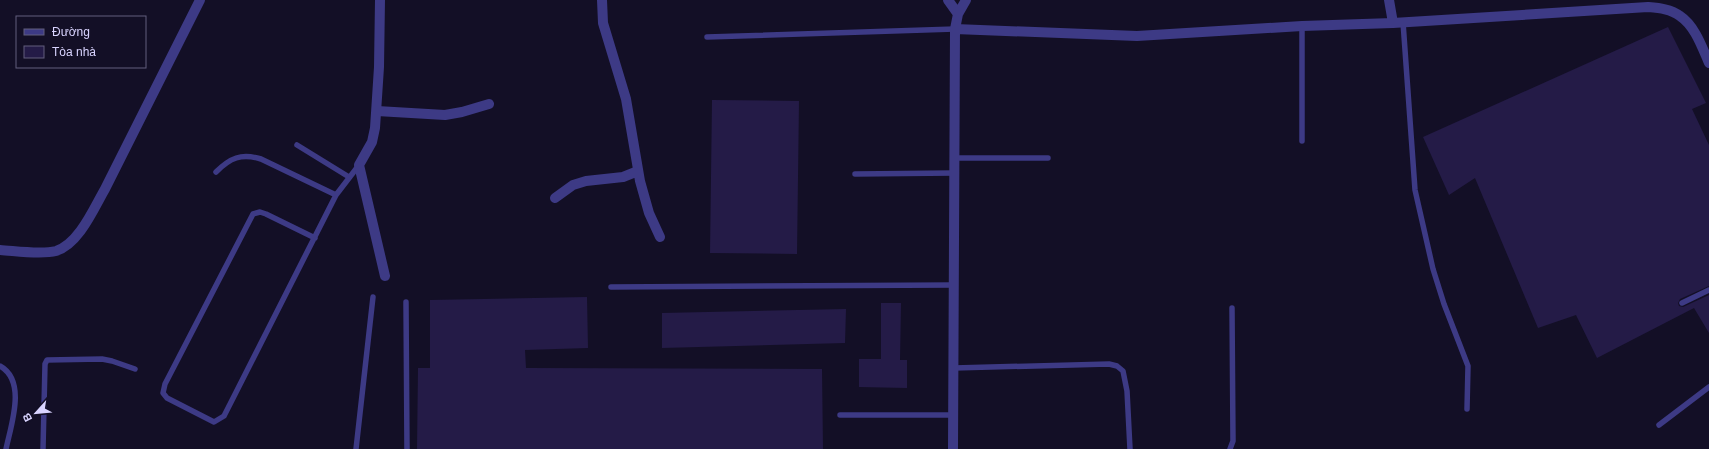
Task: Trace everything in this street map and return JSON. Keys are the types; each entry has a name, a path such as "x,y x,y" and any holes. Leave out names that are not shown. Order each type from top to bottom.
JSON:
{"street":[{"path":"0,250 57,251 74,239 92,212 109,182 200,0"},
{"path":"380,0 376,111 372,142 359,165 385,276"},
{"path":"602,0 603,23 625,93 638,171 649,213 660,237"},
{"path":"948,0 958,14"},
{"path":"953,449 955,29 958,14 966,0"},
{"path":"1389,0 1393,23"},
{"path":"955,29 1137,36 1302,26 1393,23 1535,15 1648,6 1668,10 1680,16 1695,34 1709,63"},
{"path":"376,111 445,115 490,104"},
{"path":"555,198 574,185 586,180 623,177 638,171"}],"lane":[{"path":"1404,22 1415,190 1433,269 1444,304 1468,366 1467,409"},
{"path":"1302,26 1302,141"},
{"path":"707,37 955,29"},
{"path":"297,145 350,177"},
{"path":"216,172 236,157 251,156 261,159 336,195"},
{"path":"954,158 1048,158"},
{"path":"315,238 266,214 260,212 253,214 165,384 163,393 167,398 214,422 224,416 276,311 315,238 336,195 359,165"},
{"path":"855,174 954,173"},
{"path":"611,287 953,286"},
{"path":"1682,302 1709,290"},
{"path":"356,449 373,297"},
{"path":"406,302 407,449"},
{"path":"1230,449 1233,441 1232,308"},
{"path":"42,449 44,364 47,360 102,359 135,369"},
{"path":"954,368 1109,364 1117,366 1123,371 1127,391 1130,449"},
{"path":"0,366 12,377 16,394 6,449"},
{"path":"1659,425 1709,387"},
{"path":"840,415 953,415"}],"building":[{"path":"1668,27 1706,103 1692,109 1709,145 1709,286 1680,299 1678,303 1679,306 1683,307 1709,295 1709,333 1694,308 1597,358 1576,315 1538,328 1475,178 1449,195 1423,137"},
{"path":"712,100 799,101 797,254 710,253"},
{"path":"587,297 588,348 525,350 526,368 822,369 823,449 417,449 418,368 430,368 430,300"},
{"path":"881,303 901,303 900,360 907,360 907,388 859,387 859,359 881,359"},
{"path":"846,309 845,343 662,348 662,313"}]}
